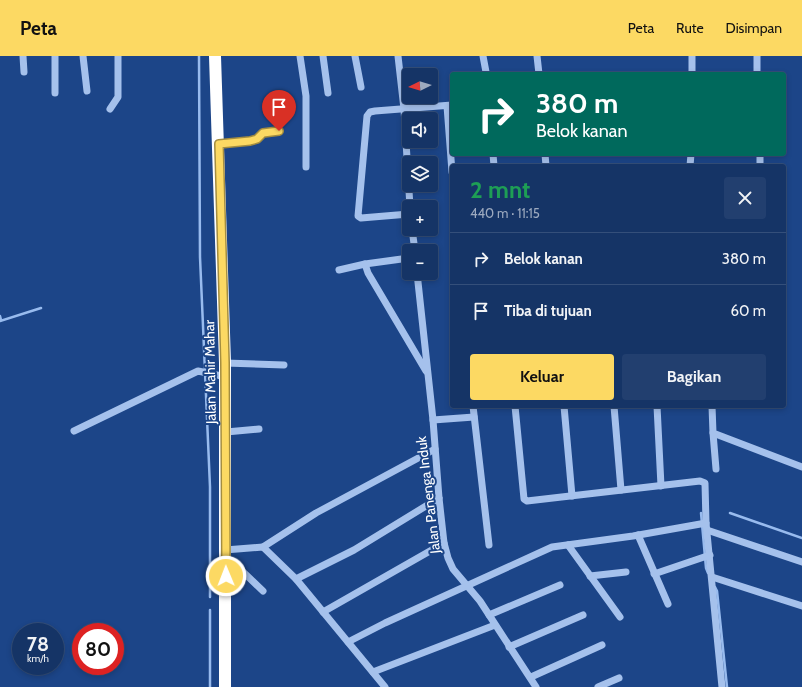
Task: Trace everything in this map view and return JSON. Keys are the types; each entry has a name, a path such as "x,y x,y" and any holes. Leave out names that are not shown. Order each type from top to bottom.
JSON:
{"highway":[{"name":"Jalan Mahir Mahar","path":"215,56 226,377 225,687"}],"street":[{"path":"23,56 24,72"},
{"path":"55,56 55,92"},
{"path":"83,56 87,91"},
{"path":"110,109 118,97 118,56"},
{"path":"300,56 306,96 306,167"},
{"path":"323,56 328,93"},
{"path":"355,56 361,87"},
{"path":"398,56 404,109 410,200"},
{"path":"483,56 486,72"},
{"path":"537,56 539,72"},
{"path":"692,56 692,72"},
{"path":"757,56 757,72"},
{"path":"402,215 361,218 357,214 368,114 372,112 450,105"},
{"path":"219,144 250,141 257,139 263,133 279,131"},
{"path":"339,270 365,264 402,259"},
{"path":"365,264 368,273 427,372"},
{"name":"Jalan Panenga Induk","path":"418,280 433,420 444,543 453,569 489,616 531,677 536,687"},
{"path":"225,363 284,365"},
{"path":"74,431 198,371 226,377"},
{"path":"473,408 489,545"},
{"path":"515,408 524,499 527,501 700,481 705,483 706,526 722,687"},
{"path":"564,408 572,496"},
{"path":"614,408 621,490"},
{"path":"657,408 661,486"},
{"path":"712,408 716,470"},
{"path":"433,420 474,418"},
{"path":"226,432 259,429"},
{"path":"713,433 802,467"},
{"path":"225,550 263,547 316,513 435,449"},
{"path":"296,579 354,550 439,498"},
{"path":"348,642 549,548 706,526 802,562"},
{"path":"638,535 668,604"},
{"path":"322,612 444,543"},
{"path":"568,545 620,617"},
{"path":"263,547 296,579 385,687"},
{"path":"654,574 710,555"},
{"path":"225,564 239,568 263,591"},
{"path":"590,576 626,572"},
{"path":"712,577 802,606"},
{"path":"489,616 560,585"},
{"path":"509,647 583,615"},
{"path":"373,672 495,625"},
{"path":"531,677 602,645"},
{"path":"598,687 619,678"}],"waterway":[{"path":"199,56 200,257 210,487 210,597"},
{"path":"0,321 41,308"},
{"path":"0,316 1,320"},
{"path":"701,513 706,568 708,573"},
{"path":"730,513 802,538"},
{"path":"715,587 717,591 727,687"},
{"path":"210,610 210,687"}],"route":[{"path":"226,576 225,363 219,144 250,141 257,139 263,133 279,131"}]}
